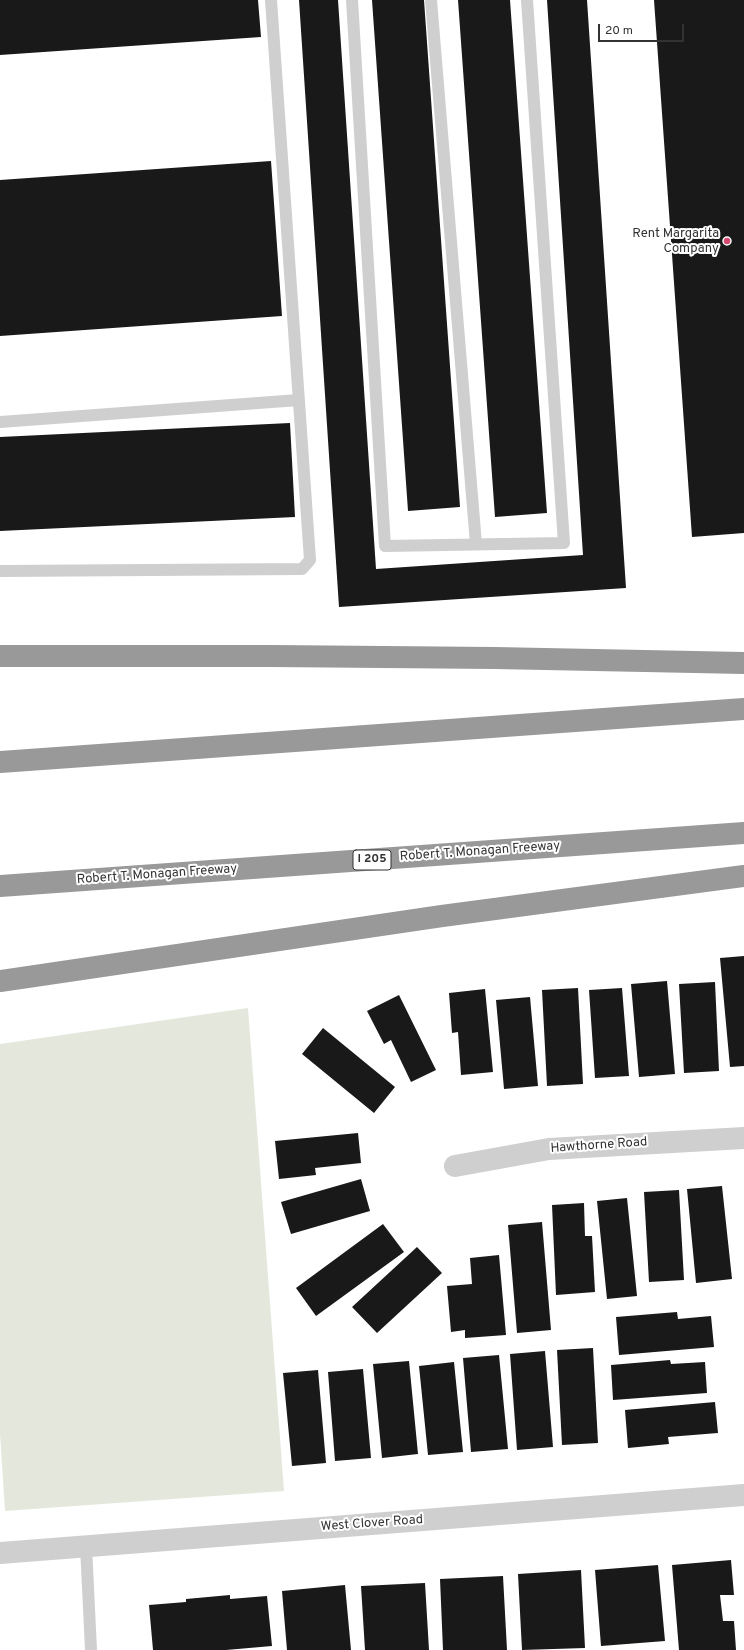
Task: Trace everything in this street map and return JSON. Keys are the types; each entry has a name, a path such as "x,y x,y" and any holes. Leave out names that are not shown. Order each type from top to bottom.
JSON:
{"highway":[{"path":"0,656 424,658 744,663"},
{"path":"0,762 744,709"},
{"name":"Robert T. Monagan Freeway","path":"0,886 744,833"},
{"path":"0,982 442,916 744,876"}],"street":[{"name":"Hawthorne Road","path":"454,1166 549,1149 744,1138"},
{"name":"West Clover Road","path":"0,1553 744,1495"}],"lane":[{"path":"0,571 302,569 310,560 270,0"},
{"path":"352,0 385,546 564,544 528,0"},
{"path":"431,0 476,544"},
{"path":"0,422 299,400"},
{"path":"86,1546 91,1650"}],"shaded area":[{"path":"248,1008 284,1491 5,1511 0,1434 0,1044"}],"building":[{"path":"0,0 258,0 261,37 0,55"},
{"path":"299,0 338,0 376,569 583,555 547,0 587,0 626,588 339,607"},
{"path":"372,0 424,0 460,507 408,511"},
{"path":"458,0 510,0 547,513 495,517"},
{"path":"654,0 744,0 744,533 692,537"},
{"path":"271,161 282,316 0,336 0,180"},
{"path":"290,423 295,517 0,531 0,437"},
{"path":"744,956 744,1066 730,1067 720,958"},
{"path":"667,981 675,1074 639,1077 631,984"},
{"path":"715,982 719,1071 684,1073 679,984"},
{"path":"578,988 583,1084 547,1086 542,990"},
{"path":"622,988 629,1076 595,1078 589,990"},
{"path":"485,989 493,1072 461,1075 458,1032 452,1033 449,993"},
{"path":"399,995 436,1070 411,1082 391,1040 384,1044 367,1011"},
{"path":"530,997 538,1086 504,1089 496,1000"},
{"path":"323,1028 395,1087 374,1113 302,1054"},
{"path":"358,1133 361,1163 315,1168 316,1175 279,1179 275,1141"},
{"path":"361,1179 370,1211 291,1234 281,1202"},
{"path":"722,1186 732,1279 696,1283 687,1189"},
{"path":"679,1190 684,1280 649,1282 644,1192"},
{"path":"627,1198 637,1296 607,1299 597,1201"},
{"path":"584,1203 585,1236 592,1236 595,1292 556,1295 552,1205"},
{"path":"542,1222 551,1330 517,1333 508,1225"},
{"path":"383,1224 404,1252 316,1316 296,1288"},
{"path":"417,1247 442,1273 377,1333 352,1307"},
{"path":"499,1255 506,1335 465,1338 465,1330 451,1332 447,1286 472,1284 470,1258"},
{"path":"677,1312 678,1319 711,1316 714,1347 619,1355 616,1317"},
{"path":"593,1348 598,1443 562,1445 557,1350"},
{"path":"545,1351 553,1447 517,1450 510,1354"},
{"path":"499,1355 508,1449 471,1452 463,1358"},
{"path":"670,1360 671,1364 705,1362 707,1393 613,1400 611,1365"},
{"path":"409,1361 418,1454 382,1458 373,1364"},
{"path":"454,1362 463,1452 428,1455 419,1366"},
{"path":"363,1369 371,1458 335,1461 328,1372"},
{"path":"318,1370 326,1463 292,1466 283,1373"},
{"path":"715,1402 718,1433 668,1437 669,1444 628,1448 625,1410"},
{"path":"731,1560 734,1595 720,1595 723,1621 734,1621 736,1650 679,1650 672,1565"},
{"path":"658,1565 665,1641 601,1646 595,1570"},
{"path":"581,1570 585,1648 522,1650 518,1574"},
{"path":"503,1576 507,1650 443,1650 440,1579"},
{"path":"425,1583 429,1650 365,1650 361,1586"},
{"path":"345,1585 351,1650 287,1650 282,1591"},
{"path":"230,1595 230,1599 267,1596 272,1646 226,1650 153,1650 149,1605 186,1602 186,1599"}],"place":[{"name":"Rent Margarita Company","path":"727,241"}]}
